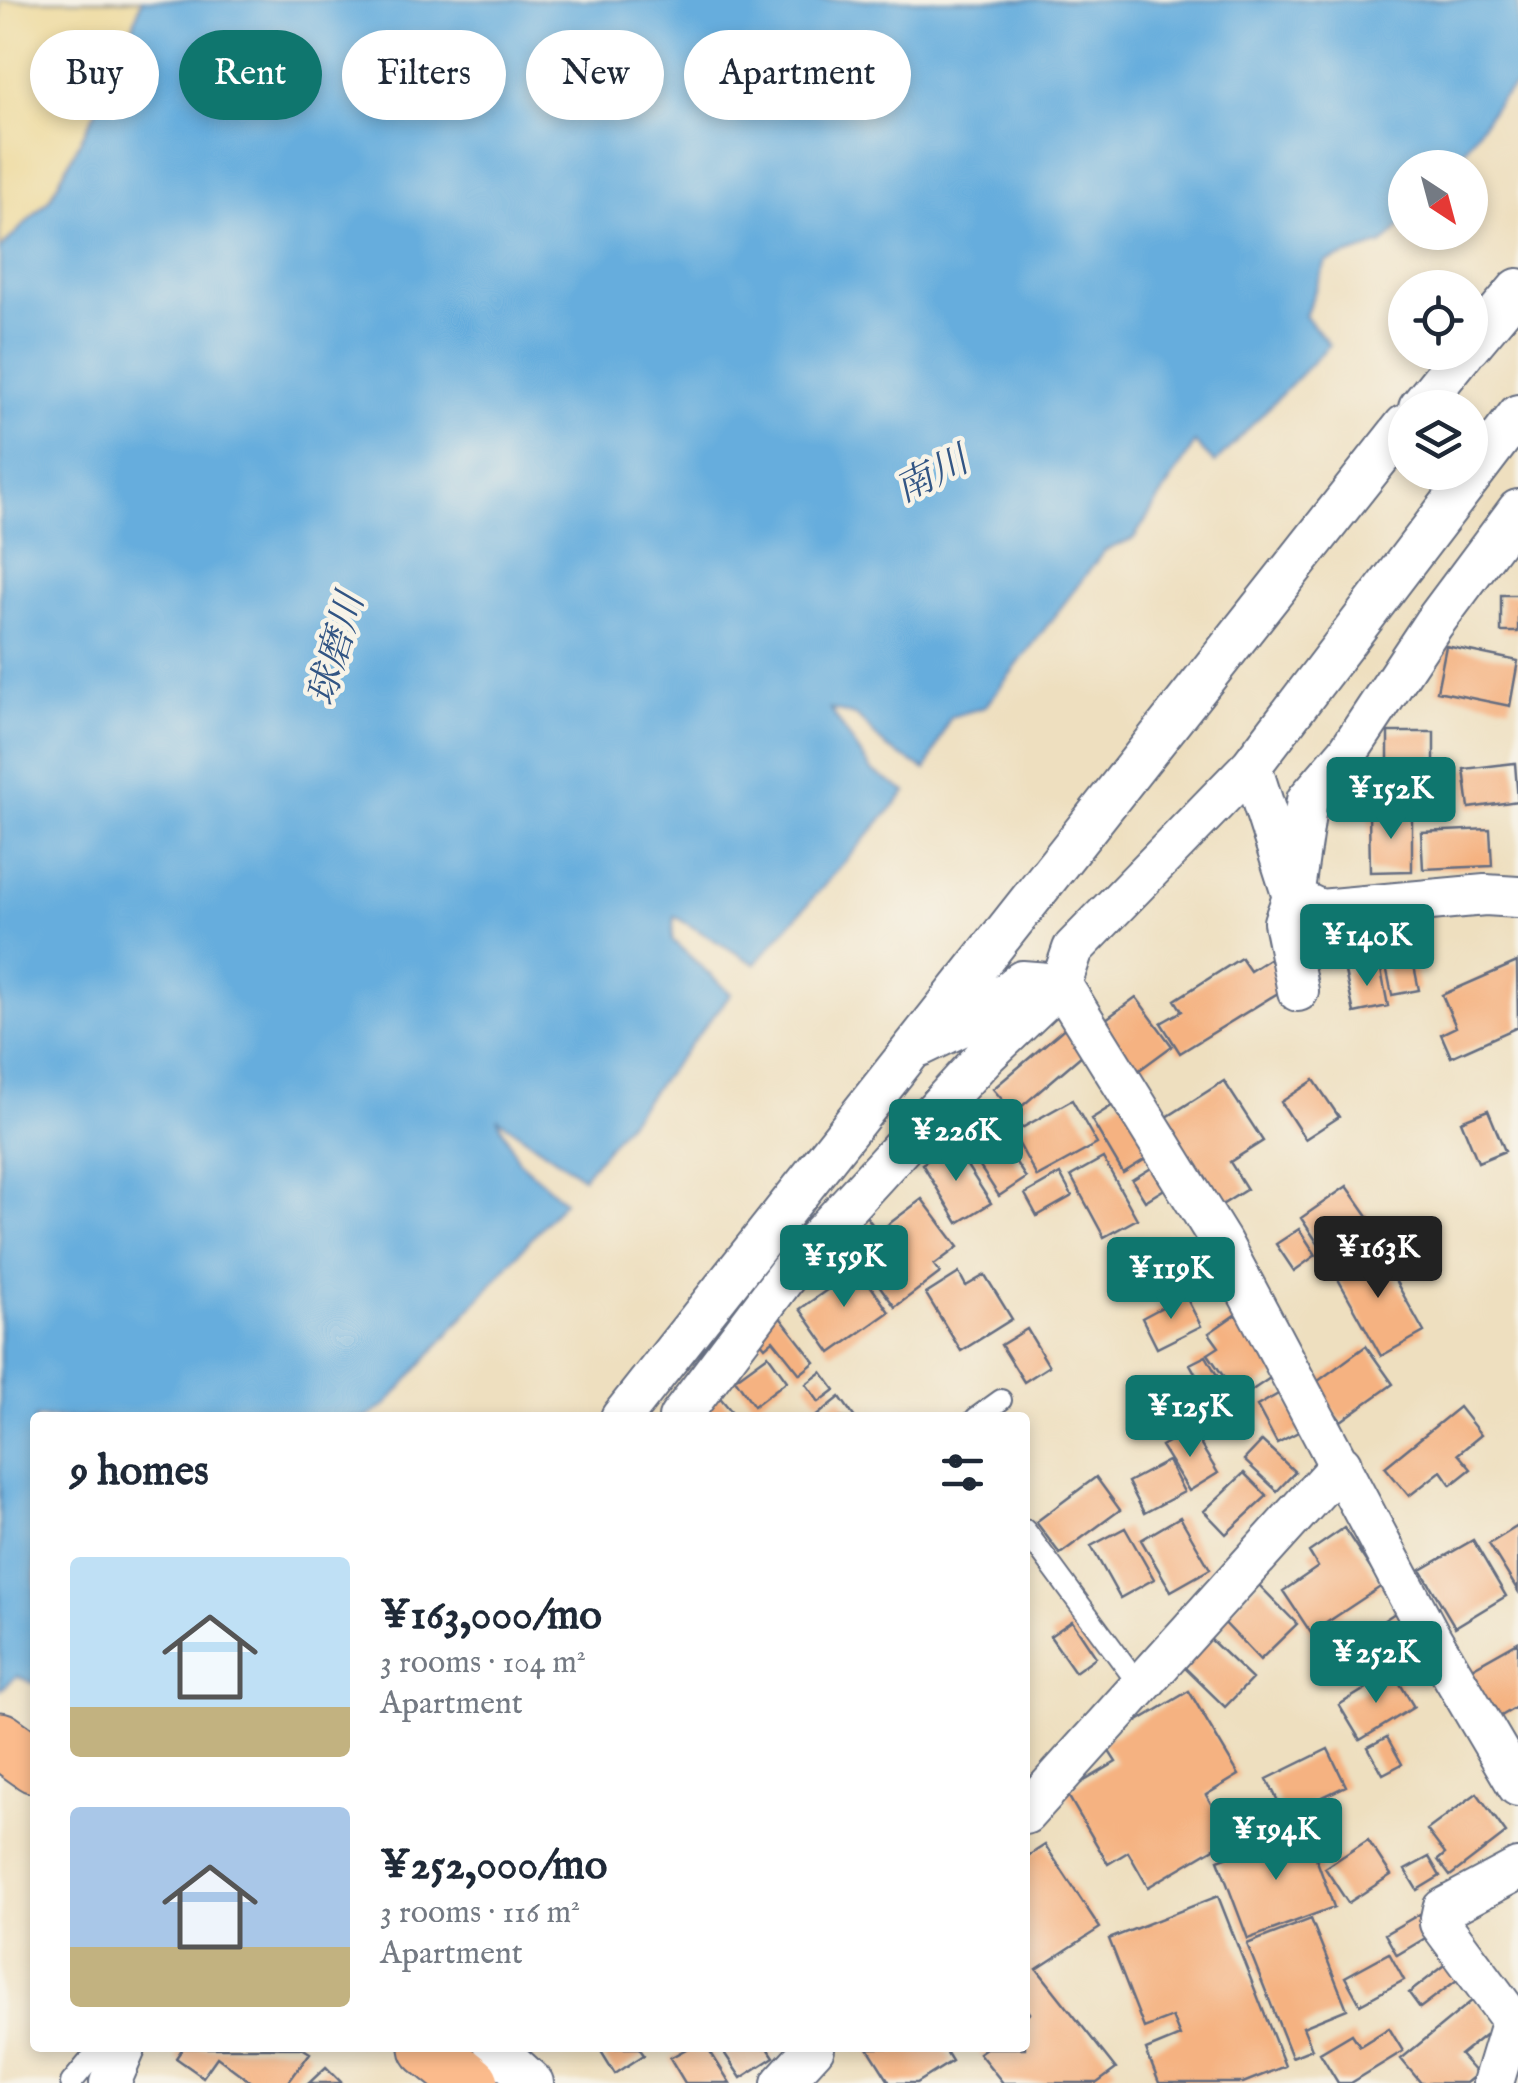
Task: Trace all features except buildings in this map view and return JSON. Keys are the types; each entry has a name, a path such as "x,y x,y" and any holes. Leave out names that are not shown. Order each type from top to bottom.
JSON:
{"main road":[{"path":"0,1740 30,1761"},
{"path":"433,2052 471,2083"}],"street":[{"path":"1488,325 1518,289"},
{"path":"1433,390 1450,370"},
{"path":"684,1412 798,1260 986,1055 1061,984 1073,949 1256,778 1518,415"},
{"path":"626,1412 927,1043 1388,447"},
{"path":"1298,991 1284,922 1293,897 1308,800 1348,752 1433,624 1518,510"},
{"path":"1256,778 1348,752"},
{"path":"1256,778 1293,897 1320,910 1485,894 1518,897"},
{"path":"866,1188 927,1043 970,1022 1022,981 1061,984"},
{"path":"1061,984 1221,1242 1432,1640 1518,1786"},
{"path":"1030,1808 1341,1464"},
{"path":"1494,2083 1512,2020 1440,1924 1442,1909 1518,1869"},
{"path":"110,2083 124,2052"},
{"path":"499,2052 533,2083"}],"lane":[{"path":"984,1412 1001,1400"},
{"path":"1030,1537 1140,1686"},
{"path":"72,2083 97,2052"}],"sand":[{"path":"0,0 142,0 132,30 30,30 30,120 91,120 49,199 0,249"}],"water":[{"path":"142,0 1518,0 1518,83 1500,99 1464,150 1388,150 1388,239 1326,262 1305,316 1329,345 1215,463 1195,443 1134,538 1104,551 985,707 950,717 926,770 887,748 857,716 830,709 872,771 906,792 755,964 674,916 672,940 731,994 583,1177 497,1118 519,1161 564,1201 387,1404 376,1412 30,1412 30,1682 17,1676 0,1690 0,249 50,199 91,120 159,120 159,30 132,30"}],"water label":[{"name":"南川","path":"931,474"},
{"name":"球磨川","path":"335,649"}]}
